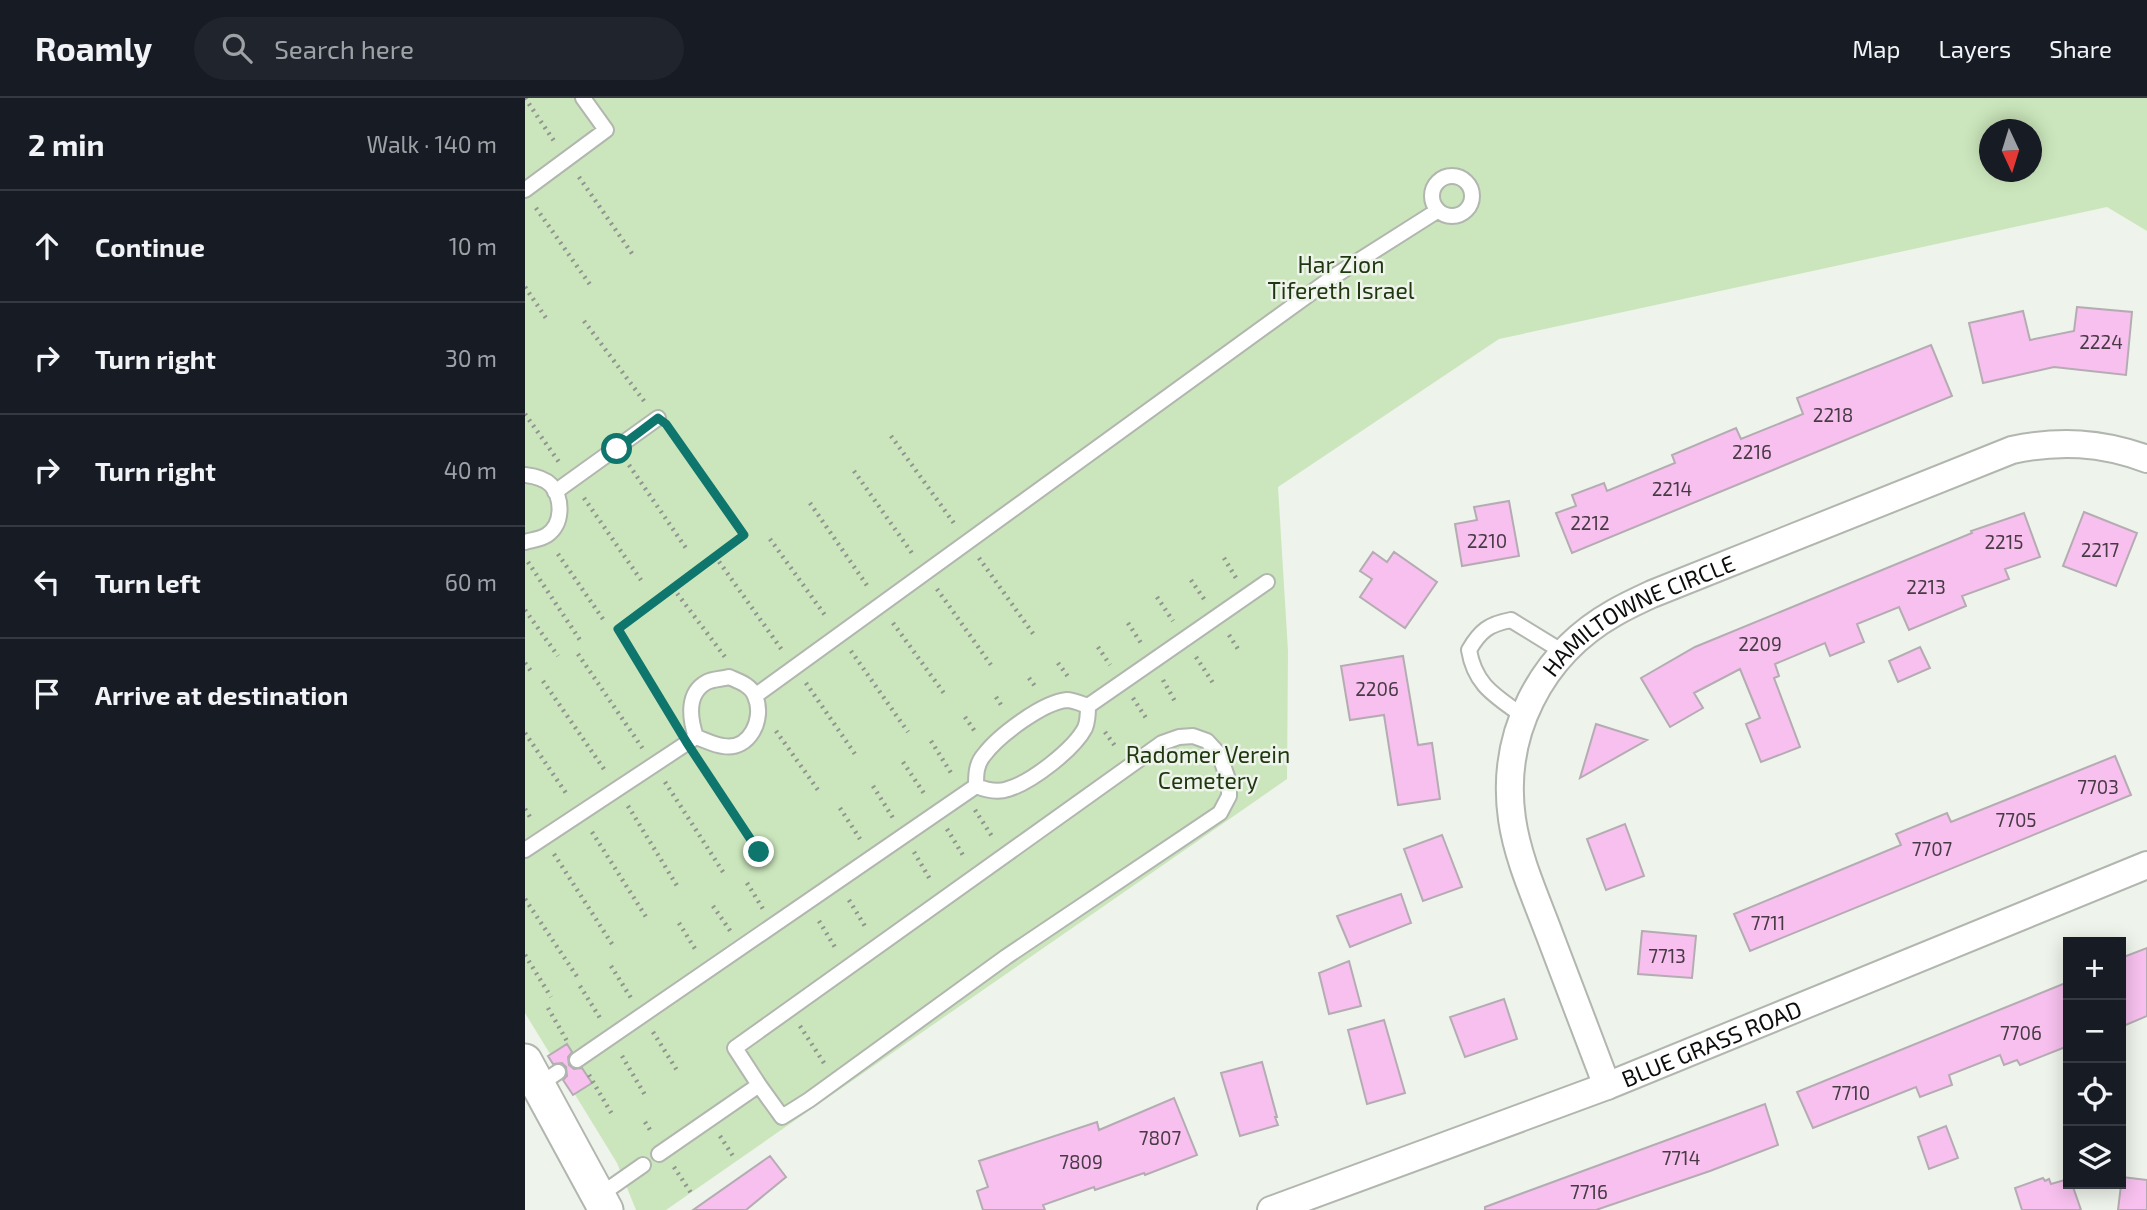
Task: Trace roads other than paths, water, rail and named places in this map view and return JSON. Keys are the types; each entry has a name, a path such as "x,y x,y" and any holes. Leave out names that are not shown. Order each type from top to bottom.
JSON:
{"street":[{"name":"HAMILTOWNE CIRCLE","path":"1607,1086 1524,867 1512,822 1510,772 1513,746 1523,716 1543,677 1563,652 1614,612 1652,594 2012,450 2064,442 2091,444 2147,459"},
{"name":"BLUE GRASS ROAD","path":"1271,1210 1607,1086 2147,865"},
{"path":"541,1073 603,1203"}],"lane":[{"path":"525,190 606,130 583,98"},
{"path":"753,695 1333,277 1437,211"},
{"path":"555,492 658,418"},
{"path":"525,475 542,479 555,492 559,498 560,515 546,536 525,542"},
{"path":"1088,706 1267,582"},
{"path":"1523,716 1482,685 1472,666 1469,650 1480,632 1495,623 1511,620 1563,652"},
{"path":"525,850 692,740 725,747 742,743 753,733 759,719 753,695 729,677 705,682 691,699 692,740"},
{"path":"976,786 976,772 983,756 1020,724 1048,705 1069,700 1088,706"},
{"path":"976,786 989,791 1007,790 1040,771 1076,743 1087,724 1088,706"},
{"path":"1193,736 1207,741 1219,754 1229,782 1229,796 1220,813 1006,957 836,1081 782,1116 759,1085 736,1048 789,1009 1162,743 1179,737 1193,736"},
{"path":"577,1060 976,786"},
{"path":"659,1153 759,1085"},
{"path":"603,1203 643,1165"}],"park label":[{"name":"Har Zion Tifereth Israel","path":"1341,277"},
{"name":"Radomer Verein Cemetery","path":"1208,767"}]}
